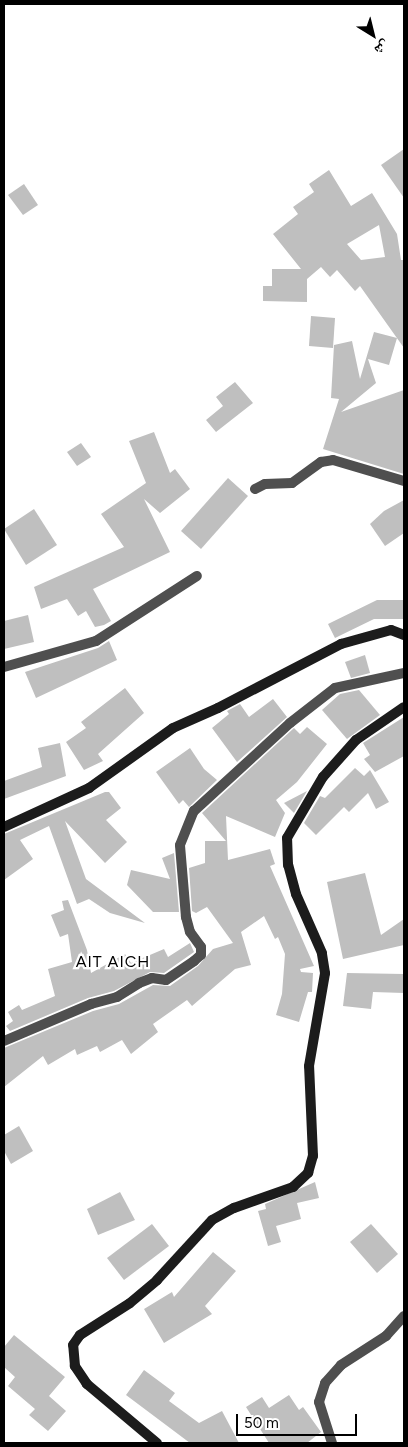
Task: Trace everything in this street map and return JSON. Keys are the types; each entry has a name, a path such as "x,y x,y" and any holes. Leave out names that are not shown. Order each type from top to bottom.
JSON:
{"main road":[{"path":"4,828 89,788 173,728 218,708 341,644 391,630 404,636"},
{"path":"157,1443 87,1384 75,1366 73,1345 80,1335 130,1303 157,1280 212,1220 234,1208 293,1187 308,1174 313,1156 309,1066 325,973 322,953 296,894 288,865 287,838 322,777 356,740 404,707"}],"street":[{"path":"255,489 265,484 292,483 321,462 333,460 404,481"},
{"path":"4,667 96,641 197,576"},
{"path":"4,1041 91,1004 117,997 139,983 152,978 166,980 201,955 201,947 190,932 186,917 180,845 194,811 290,723 335,688 404,673"},
{"path":"332,1443 319,1402 325,1383 341,1365 386,1336 404,1316"}],"building":[{"path":"404,149 404,198 381,165"},
{"path":"329,170 351,206 372,193 397,234 401,260 404,260 404,348 360,286 355,291 337,270 330,277 321,267 307,279 307,302 263,301 263,286 272,286 272,269 301,269 273,234 298,214 293,207 314,192 309,184","holes":["379,225 385,257 361,260 347,244"]},
{"path":"24,184 38,205 23,215 8,195"},
{"path":"311,316 335,318 333,348 309,346"},
{"path":"374,332 397,338 389,365 368,359 376,383 341,412 404,390 404,474 323,449 339,399 331,398 334,345 352,341 360,379"},
{"path":"235,382 253,403 216,432 206,420 223,406 216,397"},
{"path":"154,432 170,473 175,469 190,489 160,513 144,499 170,552 93,589 111,621 104,625 95,627 86,611 78,616 67,599 41,609 34,587 124,547 101,514 146,483 129,441"},
{"path":"81,443 91,457 77,466 67,452"},
{"path":"228,478 248,496 201,549 181,531"},
{"path":"404,500 404,533 385,546 370,524 384,511"},
{"path":"34,509 57,545 26,565 4,529"},
{"path":"377,600 404,600 404,619 374,619 335,638 328,624"},
{"path":"28,615 34,642 4,649 4,621"},
{"path":"109,641 117,660 36,698 25,672 98,648"},
{"path":"365,655 370,673 351,678 345,662"},
{"path":"125,688 144,713 98,754 103,761 84,770 66,742 86,728 81,722"},
{"path":"359,690 380,715 347,739 322,710 340,694"},
{"path":"273,699 287,717 237,762 212,728 229,714 227,711 240,704 249,717"},
{"path":"404,717 404,756 375,772 364,759 370,755 363,743"},
{"path":"307,727 327,744 297,782 276,800 285,813 275,837 226,816 228,860 270,849 275,864 270,866 314,966 300,969 301,972 313,973 312,992 308,992 299,1022 276,1015 282,994 285,954 278,937 275,939 264,916 241,932 251,965 235,969 192,1006 187,1000 153,1024 158,1032 131,1054 122,1040 100,1052 97,1046 77,1055 75,1049 48,1065 43,1056 4,1087 4,1048 93,1011 119,1004 153,985 170,986 198,966 213,949 233,943 207,907 196,913 192,911 189,868 205,863 205,841 226,841 202,813 294,728 300,734"},
{"path":"60,743 66,776 4,799 4,781 42,767 38,748"},
{"path":"190,748 204,769 217,780 189,807 183,800 179,804 156,772"},
{"path":"355,768 364,776 370,770 389,802 376,809 368,793 349,812 344,807 316,835 304,823 320,796 325,798"},
{"path":"307,791 294,813 284,803"},
{"path":"109,792 121,808 106,820 127,842 105,863 65,821 86,879 145,923 110,913 89,899 77,904 49,826 20,840 33,859 4,880 4,834"},
{"path":"174,853 179,912 153,912 127,885 131,870 170,879 162,858"},
{"path":"365,873 381,935 404,919 404,945 343,959 327,882"},
{"path":"68,900 87,950 91,973 125,954 131,963 164,949 168,957 190,943 194,952 164,973 150,972 114,991 88,998 10,1031 6,1026 13,1021 8,1012 19,1005 22,1010 55,996 48,969 72,962 68,934 60,937 51,915 64,910 62,901"},
{"path":"347,973 404,974 404,993 373,992 371,1009 343,1006"},
{"path":"19,1126 33,1151 11,1164 4,1151 4,1135"},
{"path":"315,1182 319,1198 297,1203 301,1219 276,1226 281,1242 268,1246 258,1211 266,1209 265,1204"},
{"path":"120,1192 135,1220 98,1235 87,1209"},
{"path":"152,1224 169,1246 124,1280 107,1258"},
{"path":"371,1224 398,1254 377,1273 350,1242"},
{"path":"213,1252 236,1271 205,1306 212,1314 164,1343 144,1309 172,1292 174,1297"},
{"path":"14,1335 65,1377 49,1396 66,1411 48,1431 29,1415 35,1409 8,1386 15,1377 4,1367 4,1347"},
{"path":"144,1370 175,1393 169,1401 199,1423 222,1411 239,1443 190,1443 126,1395"},
{"path":"289,1395 299,1410 303,1407 321,1432 307,1443 269,1443 246,1407 262,1397 269,1408"}],"district":[{"name":"AIT AICH","path":"113,962"}]}
